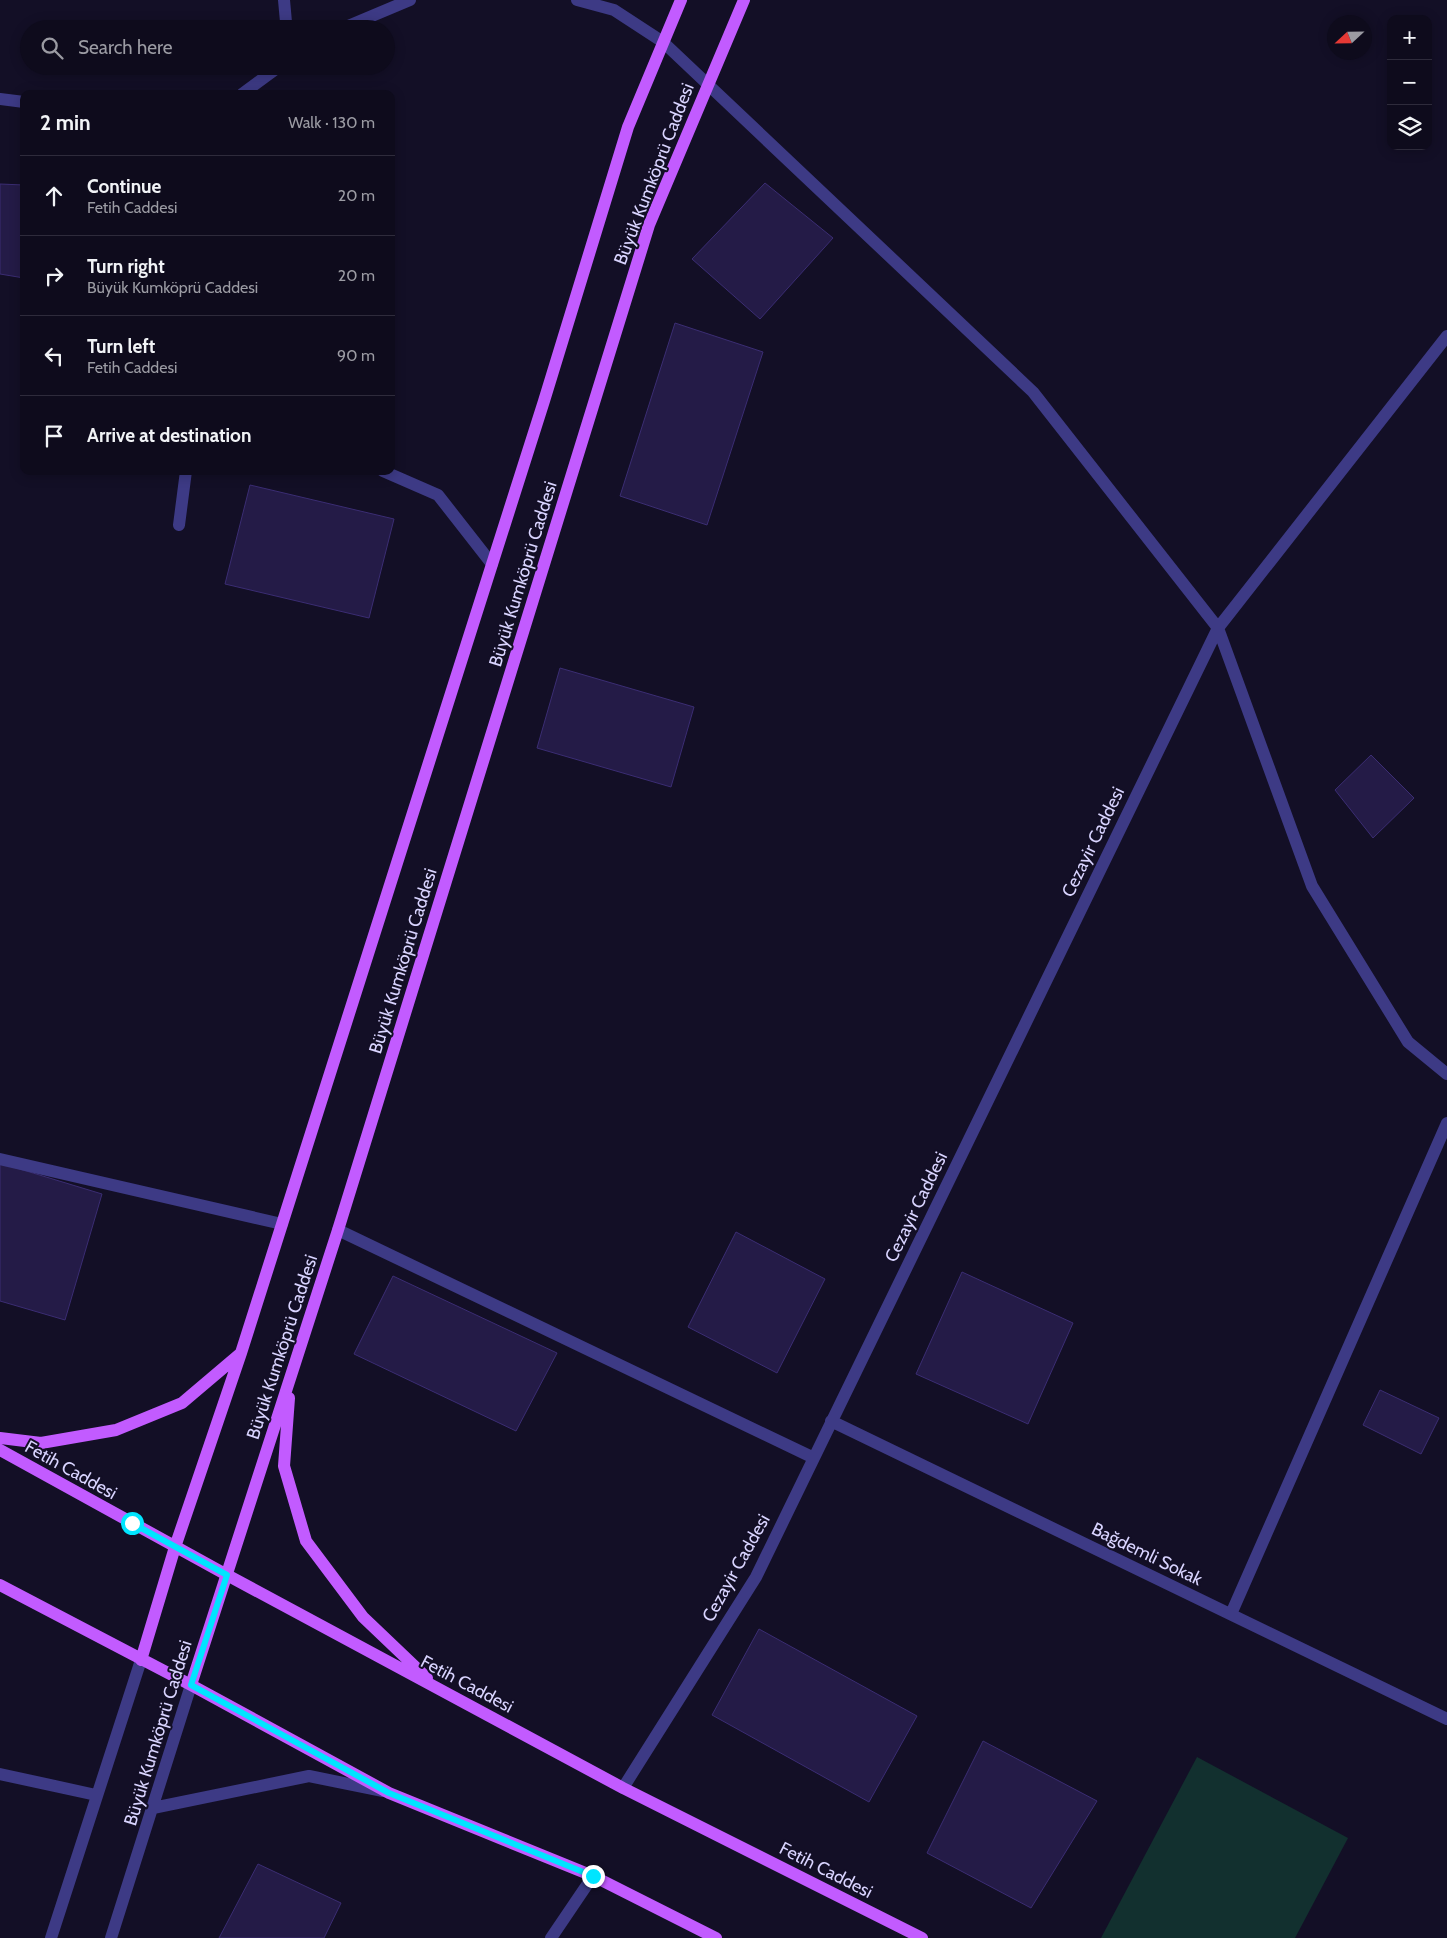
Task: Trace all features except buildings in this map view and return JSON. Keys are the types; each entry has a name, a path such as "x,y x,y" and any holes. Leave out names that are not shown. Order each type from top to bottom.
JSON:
{"main road":[{"name":"Büyük Kumköprü Caddesi","path":"141,1660 174,1547 241,1353 492,564 628,127 681,0"},
{"name":"Büyük Kumköprü Caddesi","path":"191,1685 338,1230 649,225 744,0"},
{"path":"0,1438 41,1443 116,1430 182,1403 241,1353"},
{"path":"291,1377 284,1466 306,1541 363,1618 440,1690"},
{"name":"Fetih Caddesi","path":"0,1450 174,1547 623,1788 922,1938"},
{"path":"0,1585 191,1685 389,1793 593,1876 716,1938"}],"street":[{"path":"284,0 286,20"},
{"path":"362,20 410,0"},
{"path":"577,0 614,10 663,42 1033,392 1218,628 1312,886 1408,1042 1447,1074"},
{"path":"247,90 268,75"},
{"path":"0,99 20,102"},
{"name":"Cezayir Caddesi","path":"623,1788 756,1577 1218,628 1447,336"},
{"path":"179,525 185,475"},
{"path":"392,475 438,495 492,564"},
{"path":"1231,1614 1447,1123"},
{"path":"0,1159 282,1224"},
{"path":"338,1230 814,1458"},
{"name":"Bağdemli Sokak","path":"831,1421 1447,1718"},
{"name":"Büyük Kumköprü Caddesi","path":"51,1938 96,1794 141,1660"},
{"name":"Büyük Kumköprü Caddesi","path":"111,1938 191,1685"},
{"path":"0,1774 96,1794"},
{"path":"152,1808 309,1776 389,1793"},
{"path":"551,1938 593,1876"}],"green space":[{"path":"1197,1757 1348,1838 1295,1938 1101,1938"}],"route":[{"path":"132,1523 227,1575 191,1685 389,1793 593,1876"}]}
